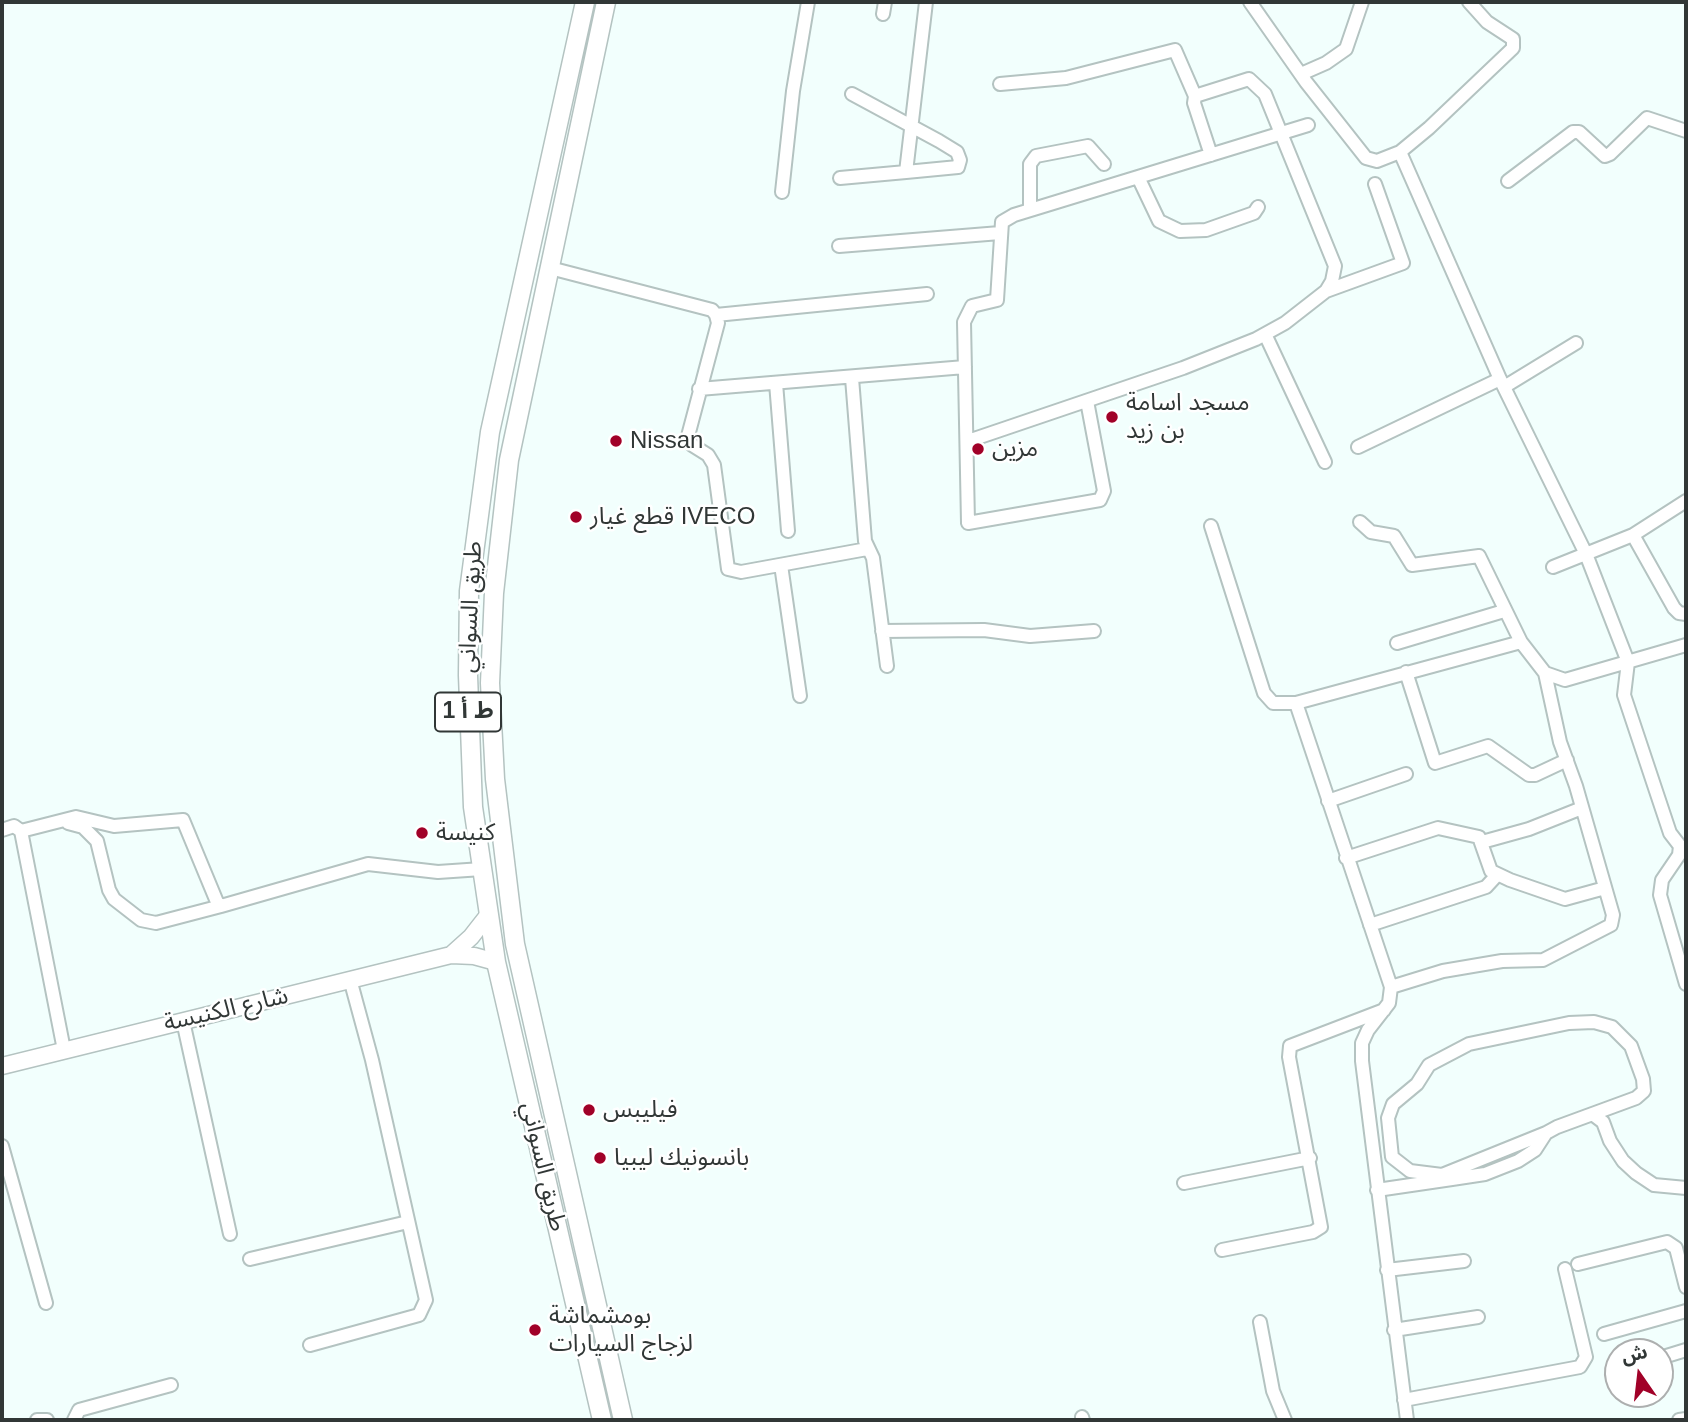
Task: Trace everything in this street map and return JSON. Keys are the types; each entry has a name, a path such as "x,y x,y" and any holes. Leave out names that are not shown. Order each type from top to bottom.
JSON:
{"highway":[{"name":"طريق السواني","path":"585,2 506,353 476,525 469,591 468,708 472,796 496,962 602,1420"},
{"name":"طريق السواني","path":"606,2 582,103 550,268 528,357 501,515 490,683 492,741 504,873 516,944 623,1420"}],"main road":[{"path":"451,955 471,937 488,914"},
{"name":"شارع الكنيسة","path":"2,1066 451,955 474,956 496,962"}],"street":[{"path":"782,192 793,91 808,2"},
{"path":"906,172 926,2"},
{"path":"1250,2 1366,158 1377,161 1400,152 1513,48 1513,39 1487,22 1469,2"},
{"path":"1301,74 1326,63 1346,49 1362,2"},
{"path":"1000,85 1066,78 1175,50 1195,96 1194,103 1211,155"},
{"path":"968,441 1087,401 1265,334 1285,323 1326,290 1332,281 1335,266 1265,94 1252,80 1195,96"},
{"path":"840,178 958,167 960,160 957,152 852,94"},
{"path":"1508,181 1573,132 1578,132 1605,156 1647,118 1686,131"},
{"path":"1087,401 1104,492 1100,500 968,523 965,315 972,306 997,300 1002,222 1006,218 1030,210 1308,125"},
{"path":"1030,210 1030,163 1036,156 1088,146 1104,164"},
{"path":"1400,152 1502,383 1586,554 1629,662 1624,695 1670,832 1680,846 1679,855 1661,880 1660,895 1686,984"},
{"path":"1138,177 1158,221 1180,231 1206,230 1254,213 1258,207"},
{"path":"1326,290 1403,263 1375,184"},
{"path":"839,246 1000,233"},
{"path":"550,268 712,310 716,315 718,323 688,436 692,445 708,455 714,465 728,569 736,572 867,549"},
{"path":"716,315 927,294"},
{"path":"1265,334 1325,462"},
{"path":"1358,447 1502,383 1576,343"},
{"path":"699,389 965,367"},
{"path":"852,378 867,549 873,558 887,666"},
{"path":"776,383 788,531"},
{"path":"1553,566 1633,535 1686,501"},
{"path":"1360,522 1371,532 1394,536 1412,565 1479,556 1521,642 1545,673 1560,742 1613,915 1611,925 1543,960 1502,961 1443,971 1391,987"},
{"path":"1211,526 1264,693 1273,703 1296,703 1521,642"},
{"path":"1633,535 1674,608 1679,613 1686,614"},
{"path":"781,565 800,696"},
{"path":"1397,643 1504,611"},
{"path":"882,631 984,630 1030,636 1094,631"},
{"path":"1545,673 1556,678 1574,679 1686,645"},
{"path":"1406,672 1435,764 1488,746 1529,775 1535,775 1567,760"},
{"path":"1296,703 1391,987 1389,1003 1368,1030 1362,1043 1377,1191 1407,1420"},
{"path":"1328,801 1406,774"},
{"path":"1482,842 1529,829 1582,808"},
{"path":"21,831 76,817 114,826 183,820 221,906"},
{"path":"59,821 83,827 91,833 97,841 109,890 114,899 141,920 156,923 368,864 438,872 482,869"},
{"path":"2,830 14,826 21,831 64,1050"},
{"path":"1346,858 1438,828 1474,834 1482,842 1491,871 1497,875 1565,899 1605,888"},
{"path":"1370,925 1486,887 1497,875"},
{"path":"310,1345 419,1315 426,1300 372,1060 349,979"},
{"path":"1222,1251 1313,1232 1321,1227 1289,1058 1290,1046 1384,1010"},
{"path":"183,1021 230,1234"},
{"path":"1377,1191 1447,1177 1485,1174 1518,1161 1535,1150 1546,1133 1636,1098 1644,1091 1643,1079 1631,1046 1612,1027 1594,1022 1569,1023 1469,1044 1429,1065 1417,1084 1393,1104 1388,1118 1392,1157 1409,1171 1447,1177"},
{"path":"1595,1116 1603,1122 1610,1141 1623,1161 1636,1172 1654,1185 1686,1188"},
{"path":"2,1146 46,1303"},
{"path":"1184,1183 1310,1158"},
{"path":"250,1259 408,1222"},
{"path":"1578,1264 1667,1242 1676,1248 1686,1287"},
{"path":"1387,1270 1464,1261"},
{"path":"1404,1400 1580,1367 1586,1357 1565,1269"},
{"path":"1604,1334 1686,1311"},
{"path":"1394,1330 1478,1317"},
{"path":"1260,1322 1273,1391 1285,1420"},
{"path":"74,1420 79,1409 171,1385"},
{"path":"1679,1420 1686,1419"},
{"path":"37,1420 47,1420"}],"place":[{"name":"مسجد اسامة بن زيد","path":"1112,417"},
{"name":"Nissan","path":"616,441"},
{"name":"مزين","path":"978,449"},
{"name":"قطع غيار IVECO","path":"576,517"},
{"name":"كنيسة","path":"422,833"},
{"name":"فيليبس","path":"589,1110"},
{"name":"بانسونيك ليبيا","path":"600,1158"},
{"name":"بومشماشة لزجاج السيارات","path":"535,1330"}]}
